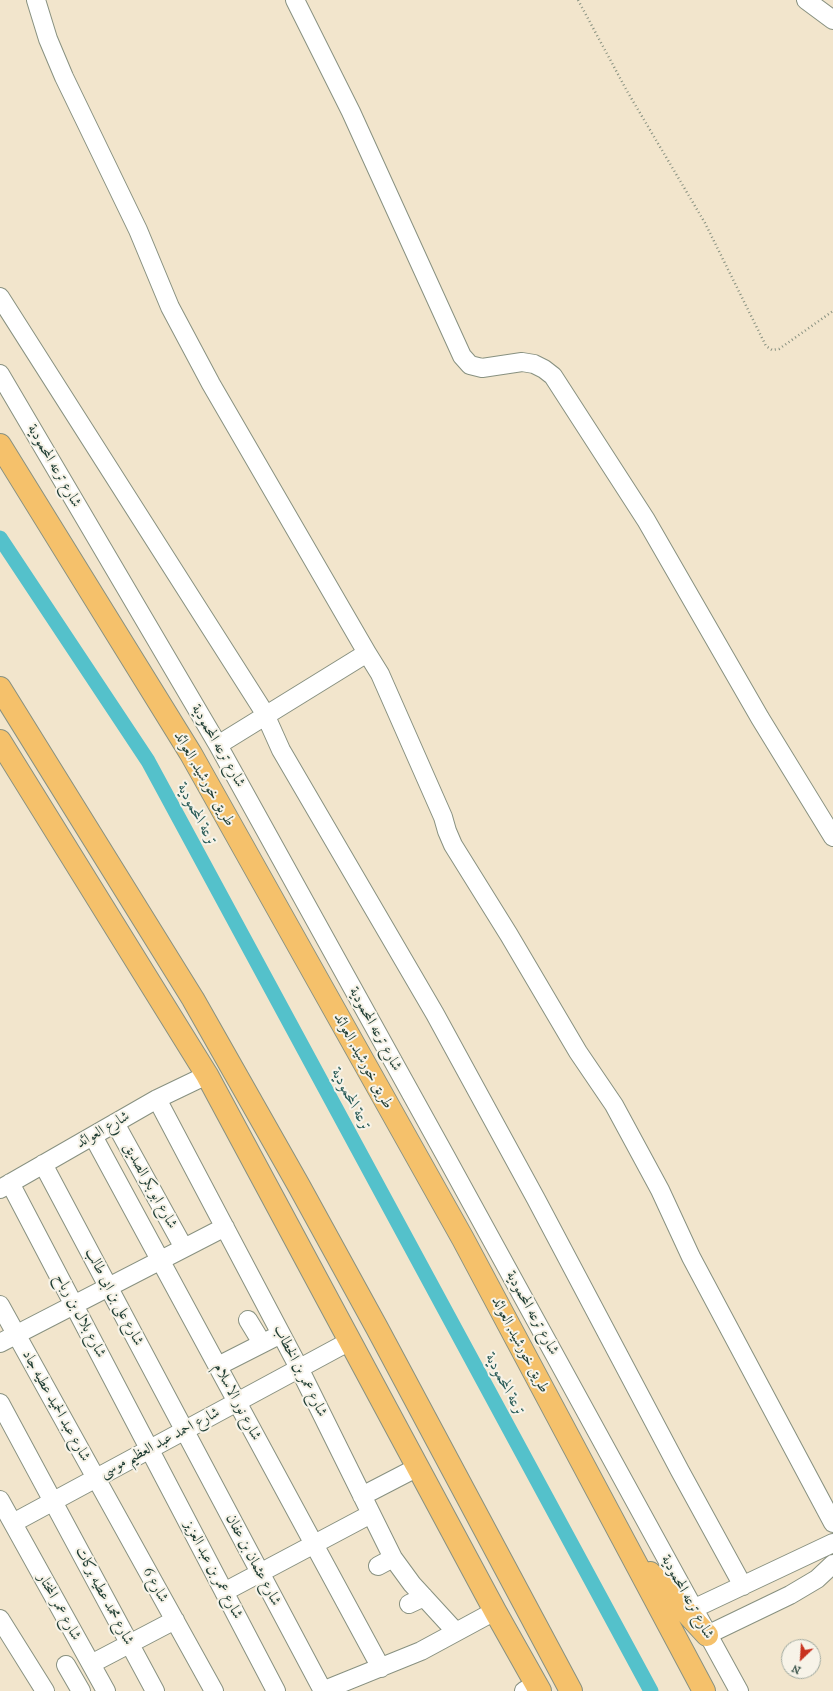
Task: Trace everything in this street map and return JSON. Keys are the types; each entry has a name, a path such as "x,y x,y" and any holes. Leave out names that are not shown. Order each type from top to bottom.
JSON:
{"main road":[{"name":"طريق خورشيد, العوائد","path":"0,444 192,754 463,1239 704,1691"},
{"path":"0,688 193,999 377,1328 571,1691"},
{"path":"0,741 207,1075 495,1611 533,1689"},
{"path":"628,1548 707,1635"},
{"path":"556,1664 562,1691"}],"street":[{"path":"36,0 48,39 64,77 120,192 170,307 212,384 380,674 444,817 447,831 453,844 505,928 578,1052 614,1105 660,1190 691,1257 833,1523"},
{"path":"295,0 351,112 462,356 476,368 522,362 534,364 553,376 646,520 760,718 833,837"},
{"path":"806,0 833,20"},
{"path":"0,297 266,716 281,750 461,1062 744,1586"},
{"name":"شارع ترعه المحمودية","path":"0,374 218,744 739,1691"},
{"path":"218,744 367,653"},
{"name":"شارع العوائد","path":"5,1186 115,1123 207,1075"},
{"name":"شارع عمر بن الخطاب","path":"157,1100 299,1368 371,1514 386,1562 403,1573 416,1601 456,1632"},
{"name":"شارع ابو بكر الصديق","path":"115,1123 184,1248"},
{"name":"شارع نور الاسلام","path":"93,1136 381,1668"},
{"name":"شارع على بن ابى طالب","path":"43,1164 184,1430"},
{"name":"شارع بلال بن رباح","path":"5,1186 74,1305 149,1449"},
{"path":"0,1343 225,1227"},
{"name":"شارع عبد الحميد عطيه جاد","path":"0,1305 95,1478"},
{"path":"248,1320 262,1343"},
{"path":"218,1366 281,1334"},
{"name":"شارع احمد عبد العظيم موسى","path":"12,1523 350,1341"},
{"name":"شارع محمد عطيه بركات","path":"0,1404 156,1691"},
{"name":"شارع عثمان بن عفان","path":"184,1430 322,1691"},
{"name":"شارع عمر بن عبد العزيز","path":"149,1449 276,1691"},
{"path":"362,1496 418,1467"},
{"name":"شارع 6","path":"95,1478 214,1691"},
{"name":"شارع عمر المختار","path":"0,1500 106,1691"},
{"path":"224,1592 371,1514"},
{"path":"694,1609 833,1543"},
{"path":"707,1635 790,1595 817,1579 833,1564"},
{"path":"322,1691 358,1685 381,1668 421,1651 495,1611"},
{"path":"91,1664 174,1620"},
{"path":"3,1630 45,1691"},
{"path":"66,1665 81,1691"}],"path":[{"path":"578,0 627,92 705,223 766,346 772,350 779,349 833,311"}],"waterway":[{"name":"ترعة المحمودية","path":"0,538 148,761 651,1691"}]}
